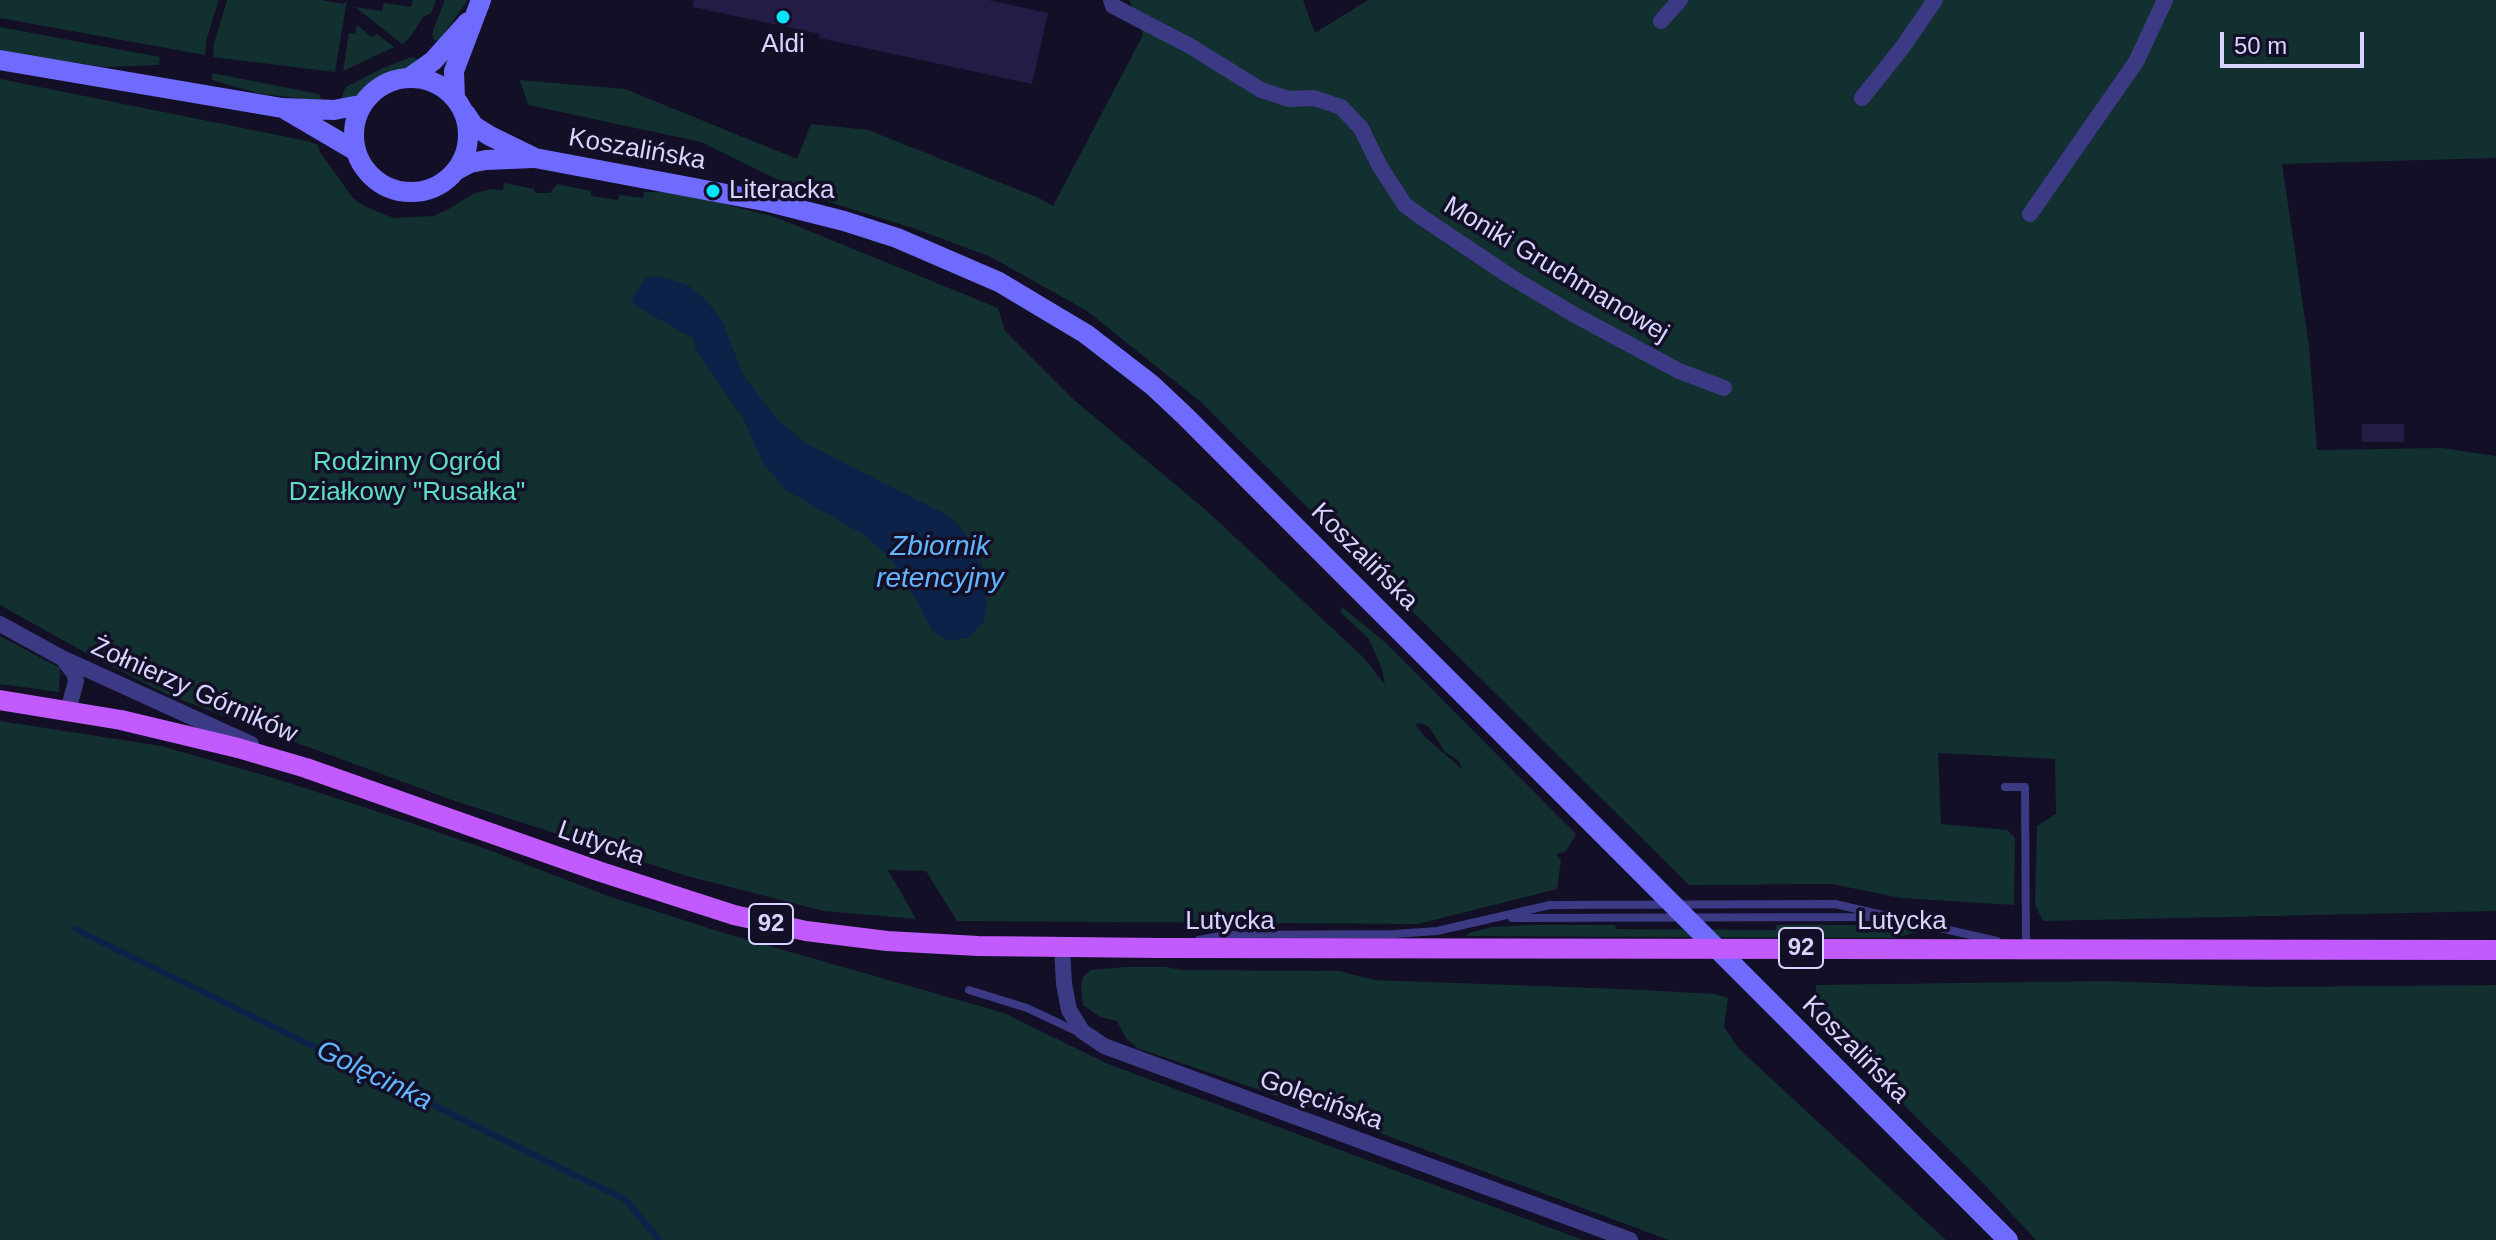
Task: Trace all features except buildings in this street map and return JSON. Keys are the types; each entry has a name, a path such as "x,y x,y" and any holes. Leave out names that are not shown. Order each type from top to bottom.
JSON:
{"main road":[{"name":"Lutycka","path":"0,700 182,734 306,768 662,893 761,922 887,941 1159,948 2496,950"}],"street":[{"name":"Moniki Gruchmanowej","path":"1111,0 1113,6 1190,46 1261,90 1289,99 1314,98 1341,107 1361,128 1400,198 1420,216 1573,314 1679,371 1724,388"},
{"path":"1661,21 1680,0"},
{"path":"1862,98 1935,0"},
{"path":"2030,214 2136,62 2165,0"},
{"path":"0,60 282,108 334,110 360,105 381,87 409,78 433,61 477,8"},
{"path":"360,105 353,127 354,150 362,167 377,181 397,192 421,192 440,185 455,171 465,154 469,134 454,71 477,8"},
{"path":"409,78 442,86 460,105"},
{"name":"Koszalińska","path":"460,105 474,126 535,158"},
{"path":"282,108 354,150"},
{"name":"Koszalińska","path":"455,171 470,163 486,160 535,158 769,202 909,242 999,282 1056,315 1119,359 1184,415 2008,1240"},
{"name":"Żołnierzy Górników","path":"0,624 62,658 182,715 306,768"},
{"name":"Żołnierzy Górników","path":"62,658 74,673 76,681 68,711"},
{"name":"Golęcińska","path":"1062,947 1069,1010 1090,1038 1118,1053 1630,1240"}],"lane":[{"path":"1159,948 1224,935 1437,931 1550,905 1835,904 2026,948 2025,787 2005,787"},
{"path":"1487,920 1903,919"},
{"path":"969,990 1027,1008 1090,1038"}],"green space":[{"path":"0,0 219,0 207,37 205,55 0,18"},
{"path":"227,0 322,0 343,4 347,0 335,72 213,57"},
{"path":"413,0 436,0 431,13 423,17 402,44 355,7 382,11 384,3 411,7"},
{"path":"445,0 468,0 439,41 434,40 432,33"},
{"path":"1129,0 1303,0 1315,33 1368,0 2496,0 2496,158 2282,164 2309,346 2317,450 2442,448 2496,456 2496,911 2043,921 2035,905 2037,826 2056,814 2055,759 1938,753 1941,824 2007,830 2015,838 2014,905 1901,898 1832,884 1689,885 1202,403 1087,311 991,257 916,229 813,197 701,142 528,105 520,80 625,89 797,159 811,124 868,130 1053,206 1143,35"},
{"path":"357,25 372,37 377,34 394,47 343,71 349,33 355,34"},
{"path":"0,27 160,57 159,65 105,67 4,52 0,49"},
{"path":"411,57 423,61 382,77 354,97 339,102 346,87"},
{"path":"212,73 319,94 322,101 261,94 212,80"},
{"name":"Rodzinny Ogród Działkowy \"Rusałka\"","path":"0,79 307,141 318,145 352,197 364,206 394,218 433,216 473,194 491,189 503,190 504,183 534,189 535,193 550,193 557,184 591,191 591,196 618,200 619,195 643,198 644,192 678,192 775,217 998,308 1005,331 1073,399 1207,511 1365,659 1385,685 1382,669 1369,639 1340,612 1342,607 1386,643 1576,834 1566,851 1556,855 1561,860 1557,889 1418,924 957,921 926,871 888,870 916,919 824,911 687,876 449,799 168,695 0,605","holes":["1415,724 1429,727 1445,752 1458,760 1463,770 1424,736"]},
{"path":"0,636 60,668 59,692 0,684"},
{"path":"0,721 161,746 270,777 481,847 608,896 724,933 1004,1013 1108,1064 1583,1240 0,1240"},
{"path":"1532,925 1776,930 1776,925 1888,925 1918,932 1894,938 1467,936 1468,933 1492,927"},
{"path":"1167,967 1181,970 1339,971 1374,980 1622,989 1715,994 1728,998 1724,1027 1739,1049 1946,1240 1669,1240 1318,1110 1137,1048 1125,1037 1117,1021 1100,1017 1083,1005 1081,985 1083,977 1091,970"},
{"path":"2107,981 2265,987 2496,985 2496,1240 2036,1240 1982,1182 1817,1019 1816,985"}],"water":[{"name":"Zbiornik retencyjny","path":"646,277 663,277 688,285 707,301 723,323 743,375 777,419 807,444 951,517 974,544 983,567 987,607 983,622 970,637 948,641 933,632 891,559 864,535 786,490 763,463 743,418 695,350 694,339 634,305 632,297"}],"waterway":[{"name":"Golęcinka","path":"75,929 626,1200 659,1240"}],"place":[{"name":"Aldi","path":"783,17"},
{"name":"Literacka","path":"713,191"}]}
